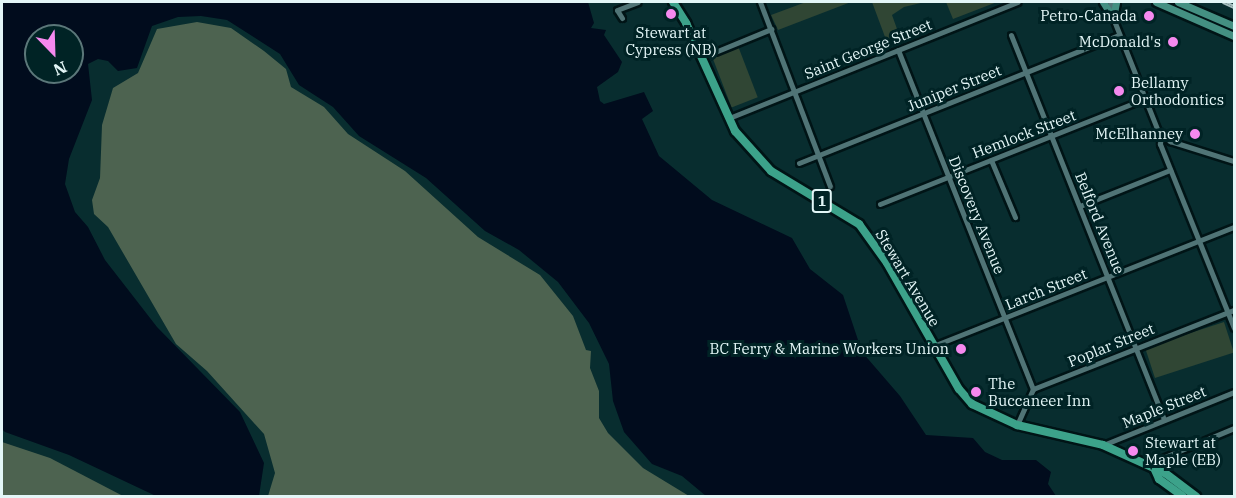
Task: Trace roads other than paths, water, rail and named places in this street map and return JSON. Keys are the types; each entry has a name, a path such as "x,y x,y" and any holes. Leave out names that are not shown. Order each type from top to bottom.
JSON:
{"highway":[{"name":"Stewart Avenue","path":"673,2 687,23 727,119 744,143 771,171 859,224 882,255 933,346 972,404 1017,425 1103,445 1165,473 1196,496"},
{"name":"Stewart Avenue","path":"1151,467 1159,479 1182,496"}],"main road":[{"path":"1103,2 1113,18"},
{"path":"1113,18 1116,2"},
{"path":"1156,2 1234,36"},
{"path":"1178,2 1234,26"}],"street":[{"path":"622,18 617,10 638,2"},
{"path":"760,2 830,186"},
{"name":"Saint George Street","path":"727,119 1018,2"},
{"path":"1110,2 1119,35 1144,99 1161,134 1170,141 1234,161"},
{"path":"715,52 771,29"},
{"name":"Belford Avenue","path":"1011,35 1164,420"},
{"name":"Juniper Street","path":"799,163 1119,35"},
{"name":"Discovery Avenue","path":"898,50 1033,389"},
{"name":"Hemlock Street","path":"880,204 1144,99"},
{"path":"1161,134 1160,144 1231,311 1234,328"},
{"path":"991,160 1015,217"},
{"path":"1080,206 1170,170"},
{"name":"Larch Street","path":"933,346 1234,227"},
{"name":"Poplar Street","path":"1033,389 1231,311"},
{"path":"1017,425 1033,389"},
{"name":"Maple Street","path":"1103,445 1234,392"},
{"path":"1151,467 1234,428"}],"water":[{"path":"2,2 588,2 594,23 591,28 606,30 604,35 622,62 618,72 597,87 600,101 604,104 644,92 653,111 642,119 659,156 712,200 792,238 810,269 843,295 862,352 900,396 926,435 973,438 985,452 1002,460 1036,460 1051,472 1048,484 1056,496 706,496 682,476 652,464 624,432 613,401 609,364 589,323 558,282 519,250 485,231 426,178 359,136 333,107 299,85 280,54 227,20 201,16 178,17 152,26 137,68 118,71 108,61 98,59 88,64 92,100 69,159 65,184 75,212 88,227 105,260 157,327 240,412 264,463 259,496 156,496 69,455 2,429"}],"railway":[{"path":"1223,2 1234,7"}],"place":[{"name":"Stewart at Cypress (NB)","path":"671,14"},
{"name":"Petro-Canada","path":"1149,16"},
{"name":"McDonald's","path":"1173,42"},
{"name":"Bellamy Orthodontics","path":"1119,91"},
{"name":"McElhanney","path":"1195,134"},
{"name":"BC Ferry & Marine Workers Union","path":"961,349"},
{"name":"The Buccaneer Inn","path":"976,392"},
{"name":"Stewart at Maple (EB)","path":"1133,451"}]}
